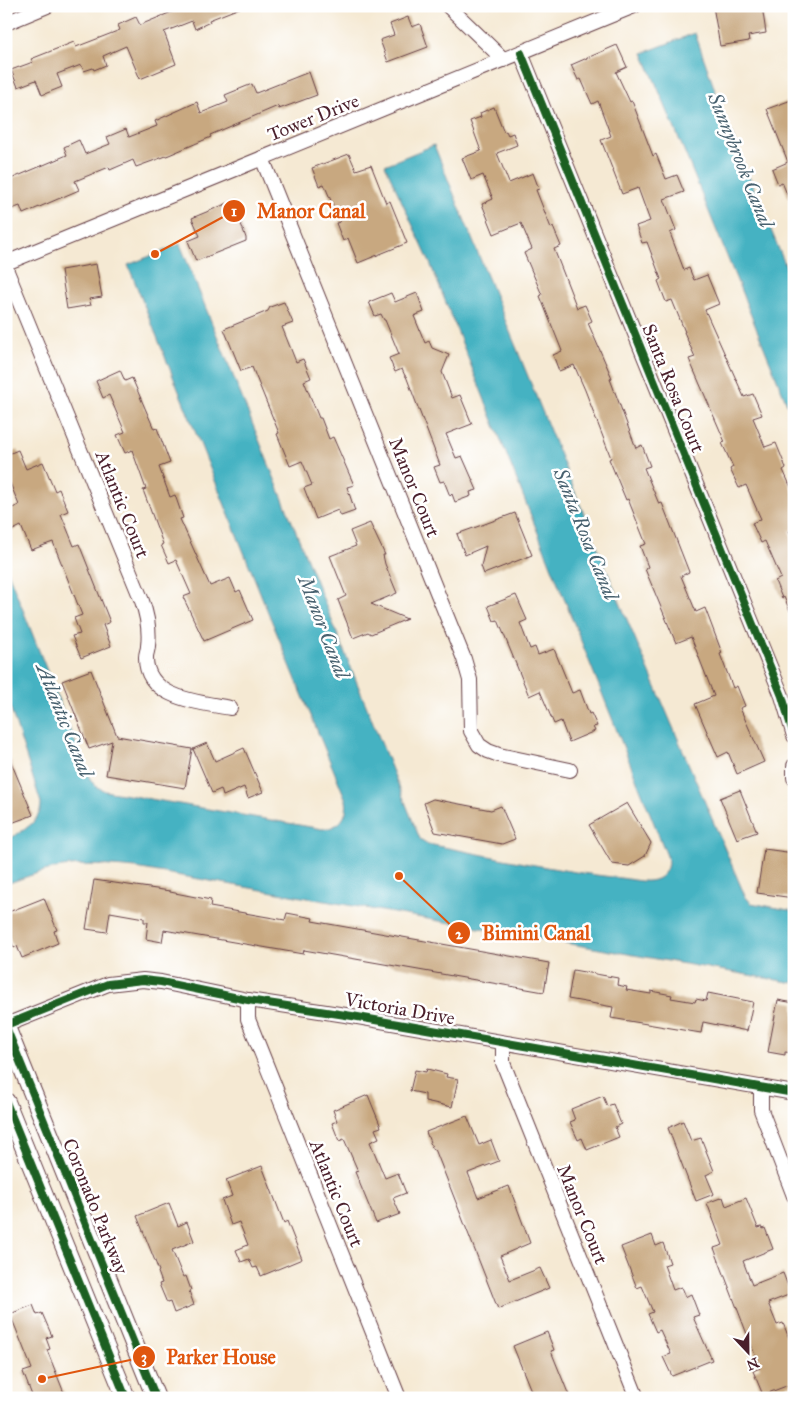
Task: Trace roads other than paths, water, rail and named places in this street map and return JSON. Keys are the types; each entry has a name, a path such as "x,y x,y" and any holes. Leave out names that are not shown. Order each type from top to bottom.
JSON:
{"street":[{"path":"6,23 47,6"},
{"path":"448,6 504,60"},
{"name":"Tower Drive","path":"6,263 634,6"},
{"name":"Santa Rosa Court","path":"522,53 782,696 794,736"},
{"name":"Manor Court","path":"262,158 464,658 470,680 470,725 473,737 483,749 499,755 570,770"},
{"name":"Atlantic Court","path":"6,269 142,600 149,630 146,656 150,674 157,684 174,696 230,708"},
{"path":"794,766 794,778"},
{"name":"Victoria Drive","path":"6,1026 108,984 143,980 248,1000 352,1016 794,1093"},
{"name":"Atlantic Court","path":"248,1000 248,1019 399,1398"},
{"name":"Coronado Parkway","path":"6,1026 156,1398"},
{"name":"Manor Court","path":"503,1043 503,1063 637,1398"},
{"path":"761,1087 761,1110 794,1196"},
{"path":"6,1102 126,1398"}],"water":[{"name":"Sunnybrook Canal","path":"695,33 723,113 794,286 794,421 643,53"},
{"path":"434,145 623,610 745,896 751,903 794,911 794,983 136,868 95,865 70,866 46,871 6,884 6,841 24,830 34,821 38,816 41,803 6,694 6,567 89,777 95,786 105,791 322,829 338,824 346,812 346,800 128,265 180,244 420,839 428,844 524,863 637,881 658,879 666,871 668,864 667,856 430,263 385,165"}],"place":[{"name":"Manor Canal","path":"155,254"},
{"name":"Bimini Canal","path":"399,876"},
{"name":"Parker House","path":"42,1379"}],"water label":[{"name":"Santa Rosa Canal","path":"586,534"},
{"name":"Atlantic Canal","path":"65,720"}]}
